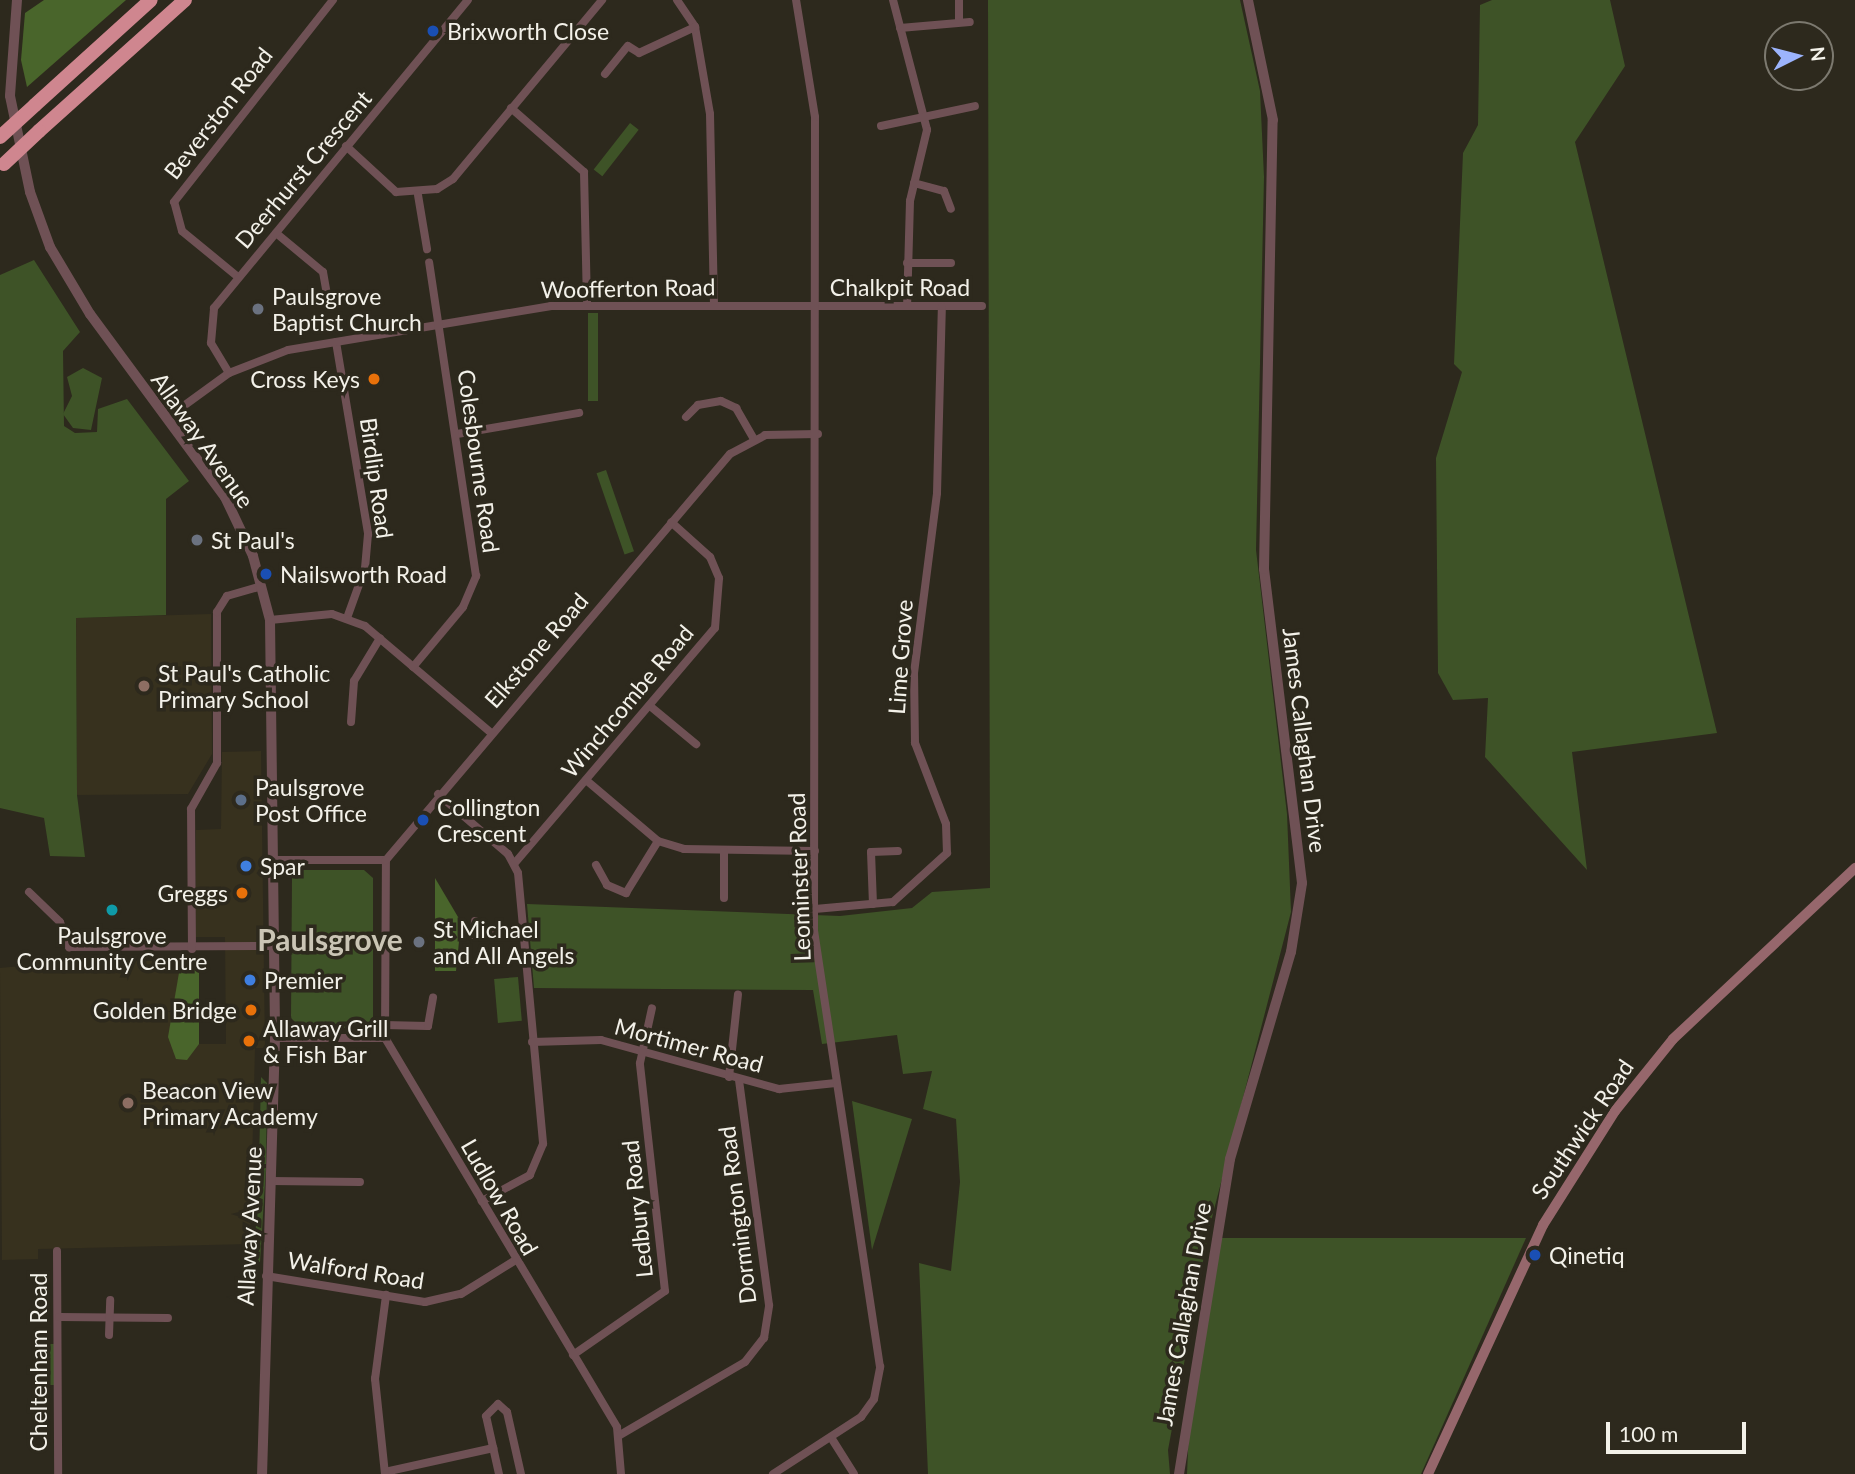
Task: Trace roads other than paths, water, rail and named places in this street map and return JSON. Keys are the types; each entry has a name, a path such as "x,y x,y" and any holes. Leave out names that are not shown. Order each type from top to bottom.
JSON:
{"highway":[{"path":"0,137 151,0"},
{"path":"2,166 185,0"}],"main road":[{"name":"Southwick Road","path":"1428,1474 1543,1225 1615,1111 1674,1039 1855,868"}],"street":[{"name":"Allaway Avenue","path":"17,0 10,96 30,192 50,247 90,313 225,497 261,586 270,620 275,860 275,1038 262,1474"},
{"name":"Beverston Road","path":"238,277 182,231 174,202 333,0"},
{"name":"Deerhurst Crescent","path":"229,373 211,343 210,318 238,277 468,0"},
{"path":"346,146 396,192 418,195 453,179 602,0"},
{"path":"677,0 695,27 710,114 714,305"},
{"path":"796,0 815,117 818,306"},
{"path":"892,0 925,118 924,151 914,183 907,263 907,306"},
{"path":"959,0 959,22"},
{"name":"James Callaghan Drive","path":"1179,1474 1230,1159 1291,952 1302,883 1264,569 1273,120 1248,0"},
{"path":"900,28 970,22"},
{"path":"605,74 628,46 639,53 695,27"},
{"path":"881,126 975,106"},
{"path":"511,108 584,172 587,304"},
{"path":"914,183 944,191 951,209"},
{"path":"418,195 427,248"},
{"path":"276,233 323,272 327,294"},
{"name":"Colesbourne Road","path":"413,667 463,607 475,576 457,434 429,262"},
{"path":"907,263 951,262"},
{"name":"Woofferton Road","path":"167,418 229,373 276,353 336,342 587,304 818,306"},
{"name":"Chalkpit Road","path":"818,306 982,306"},
{"name":"Leominster Road","path":"773,1474 832,1439 868,1409 880,1367 836,1083 815,909 818,306"},
{"name":"Lime Grove","path":"815,909 873,904 904,896 931,873 950,838 915,735 915,653 937,493 942,307"},
{"name":"Birdlip Road","path":"336,342 368,534 365,568 347,618"},
{"path":"686,417 698,405 721,401 736,408 754,439 818,434"},
{"path":"457,434 579,413"},
{"name":"Elkstone Road","path":"386,860 490,732 730,454 754,439"},
{"name":"Winchcombe Road","path":"514,863 715,628 721,603 710,558 671,522"},
{"path":"192,949 191,809 214,774 217,612 227,596 261,586"},
{"path":"270,620 312,613 347,618 380,638 490,732"},
{"path":"351,722 354,681 380,638"},
{"path":"650,706 696,744"},
{"path":"586,780 658,841 724,851 815,851"},
{"path":"438,794 514,863 522,935 542,1155 530,1175 482,1200"},
{"path":"596,865 607,886 626,893 658,841"},
{"path":"724,851 724,898"},
{"path":"873,904 872,852 898,851"},
{"path":"275,860 386,860 385,1038 275,1038"},
{"path":"29,892 60,922 69,947 192,949 275,946"},
{"path":"475,920 474,935 522,935"},
{"path":"729,1077 738,994"},
{"path":"384,1025 428,1026 433,997"},
{"path":"643,1053 652,1007"},
{"name":"Ludlow Road","path":"385,1038 482,1200 514,1261 620,1435 621,1474"},
{"name":"Mortimer Road","path":"532,1042 601,1040 779,1089 836,1083"},
{"name":"Ledbury Road","path":"573,1355 665,1291 643,1053"},
{"name":"Dormington Road","path":"620,1435 745,1362 764,1338 769,1305 739,1080"},
{"path":"271,1181 360,1182"},
{"name":"Cheltenham Road","path":"57,1251 58,1474"},
{"name":"Walford Road","path":"266,1276 386,1295 446,1300 514,1261"},
{"path":"386,1295 375,1379 385,1473 493,1448"},
{"path":"109,1335 110,1300"},
{"path":"59,1317 168,1318"},
{"path":"499,1474 486,1409 498,1404 507,1412 521,1474"},
{"path":"832,1439 854,1474"}],"place":[{"name":"Brixworth Close","path":"433,31"},
{"name":"Paulsgrove Baptist Church","path":"258,309"},
{"name":"Cross Keys","path":"374,379"},
{"name":"St Paul's","path":"197,540"},
{"name":"Nailsworth Road","path":"266,574"},
{"name":"St Paul's Catholic Primary School","path":"144,686"},
{"name":"Paulsgrove Post Office","path":"241,800"},
{"name":"Collington Crescent","path":"423,820"},
{"name":"Spar","path":"246,866"},
{"name":"Greggs","path":"242,893"},
{"name":"Paulsgrove Community Centre","path":"112,910"},
{"name":"St Michael and All Angels","path":"419,942"},
{"name":"Premier","path":"250,980"},
{"name":"Golden Bridge","path":"251,1010"},
{"name":"Allaway Grill & Fish Bar","path":"249,1041"},
{"name":"Beacon View Primary Academy","path":"128,1103"},
{"name":"Qinetiq","path":"1535,1255"}],"district":[{"name":"Paulsgrove","path":"330,939"}]}
